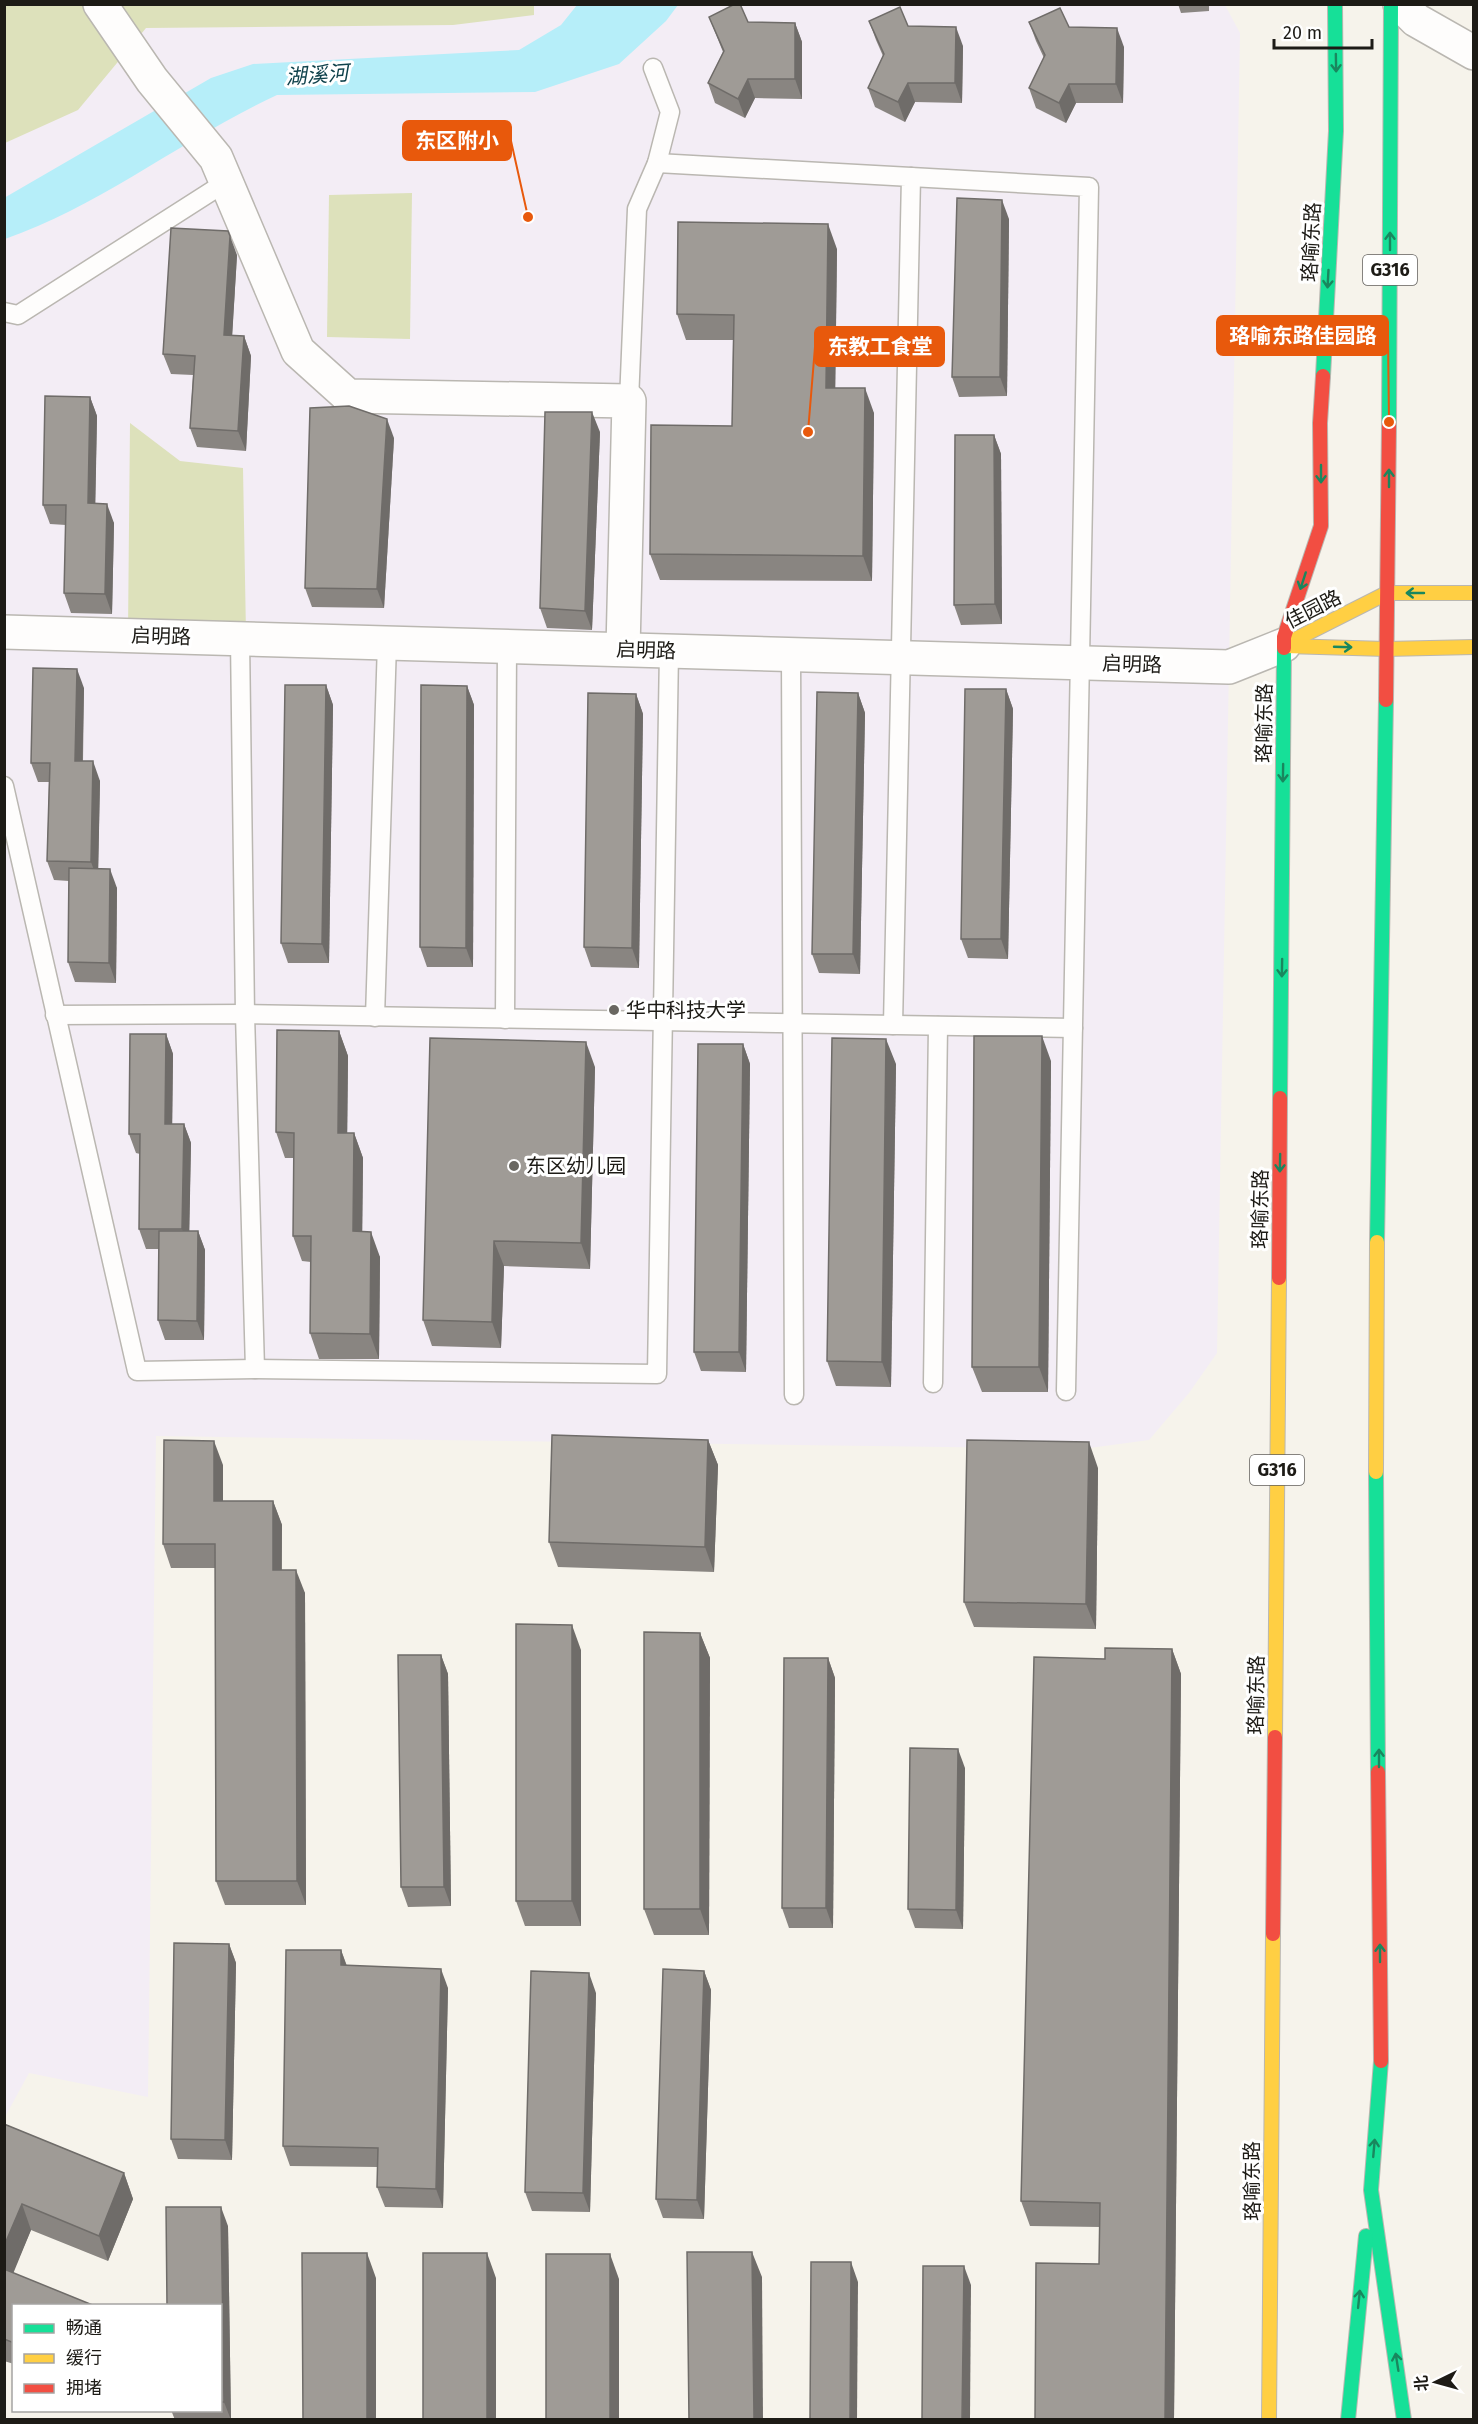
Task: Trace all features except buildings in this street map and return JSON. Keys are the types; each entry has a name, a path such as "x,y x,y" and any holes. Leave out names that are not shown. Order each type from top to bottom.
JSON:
{"main road":[{"name":"珞喻东路","path":"1269,2420 1284,637 1321,526 1320,423 1336,131 1335,4"},
{"name":"G316","path":"1391,4 1387,593 1375,1368 1381,2069 1371,2190 1404,2420"},
{"name":"佳园路","path":"1284,645 1387,593 1473,593"},
{"name":"佳园路","path":"1284,645 1386,649 1473,647"},
{"path":"1348,2420 1371,2190"}],"street":[{"path":"100,4 152,80 221,170 298,351 348,396 629,401 623,649"},
{"path":"1400,4 1416,20 1473,53"},
{"name":"启明路","path":"4,632 1229,667 1284,645"}],"lane":[{"path":"629,401 638,209 657,163 670,112 653,68"},
{"path":"657,163 1089,187 1066,1391"},
{"path":"4,312 18,315 221,170"},
{"path":"893,1025 911,177"},
{"path":"240,639 245,1014 255,1369"},
{"path":"375,1017 387,643"},
{"path":"505,1019 507,646"},
{"path":"4,786 137,1371 255,1369 657,1374 669,651"},
{"path":"791,654 794,1395"},
{"path":"55,1015 245,1014 1074,1028"},
{"path":"933,1383 938,1026"}],"shaded area":[{"name":"华中科技大学","path":"5,5 1225,5 1240,33 1217,1353 1189,1393 1149,1440 1082,1449 156,1436 148,2097 29,2073 5,2117"}],"green space":[{"path":"4,5 534,5 534,15 453,25 146,28 78,110 5,143"},
{"path":"412,193 410,339 327,337 329,195"},
{"path":"130,423 180,461 243,468 246,633 128,631"}],"water":[{"name":"湖溪河","path":"577,5 678,5 666,21 619,64 535,92 277,95 75,208 5,239 4,198 211,78 253,64 519,50 561,25"}],"traffic: fast":[{"path":"1323,376 1336,131 1335,4"},
{"path":"1389,424 1391,4"},
{"path":"1280,1098 1284,648"},
{"path":"1377,1242 1386,700"},
{"path":"1376,1472 1378,1772"},
{"path":"1381,2061 1371,2190 1404,2420"},
{"path":"1348,2420 1366,2236"}],"traffic: slow":[{"path":"1284,645 1387,593 1474,593"},
{"path":"1286,646 1386,649 1474,647"},
{"path":"1376,1472 1377,1242"},
{"path":"1275,1737 1279,1278"},
{"path":"1269,2420 1273,1934"}],"traffic: jam":[{"path":"1284,648 1284,637 1321,526 1320,423 1323,376"},
{"path":"1386,700 1389,424"},
{"path":"1279,1278 1280,1098"},
{"path":"1273,1934 1275,1737"},
{"path":"1378,1772 1381,2061"}],"place":[{"name":"东区附小","path":"528,217"},
{"name":"珞喻东路佳园路","path":"1389,422"},
{"name":"东教工食堂","path":"808,432"},
{"name":"华中科技大学","path":"614,1010"},
{"name":"东区幼儿园","path":"514,1166"}]}
